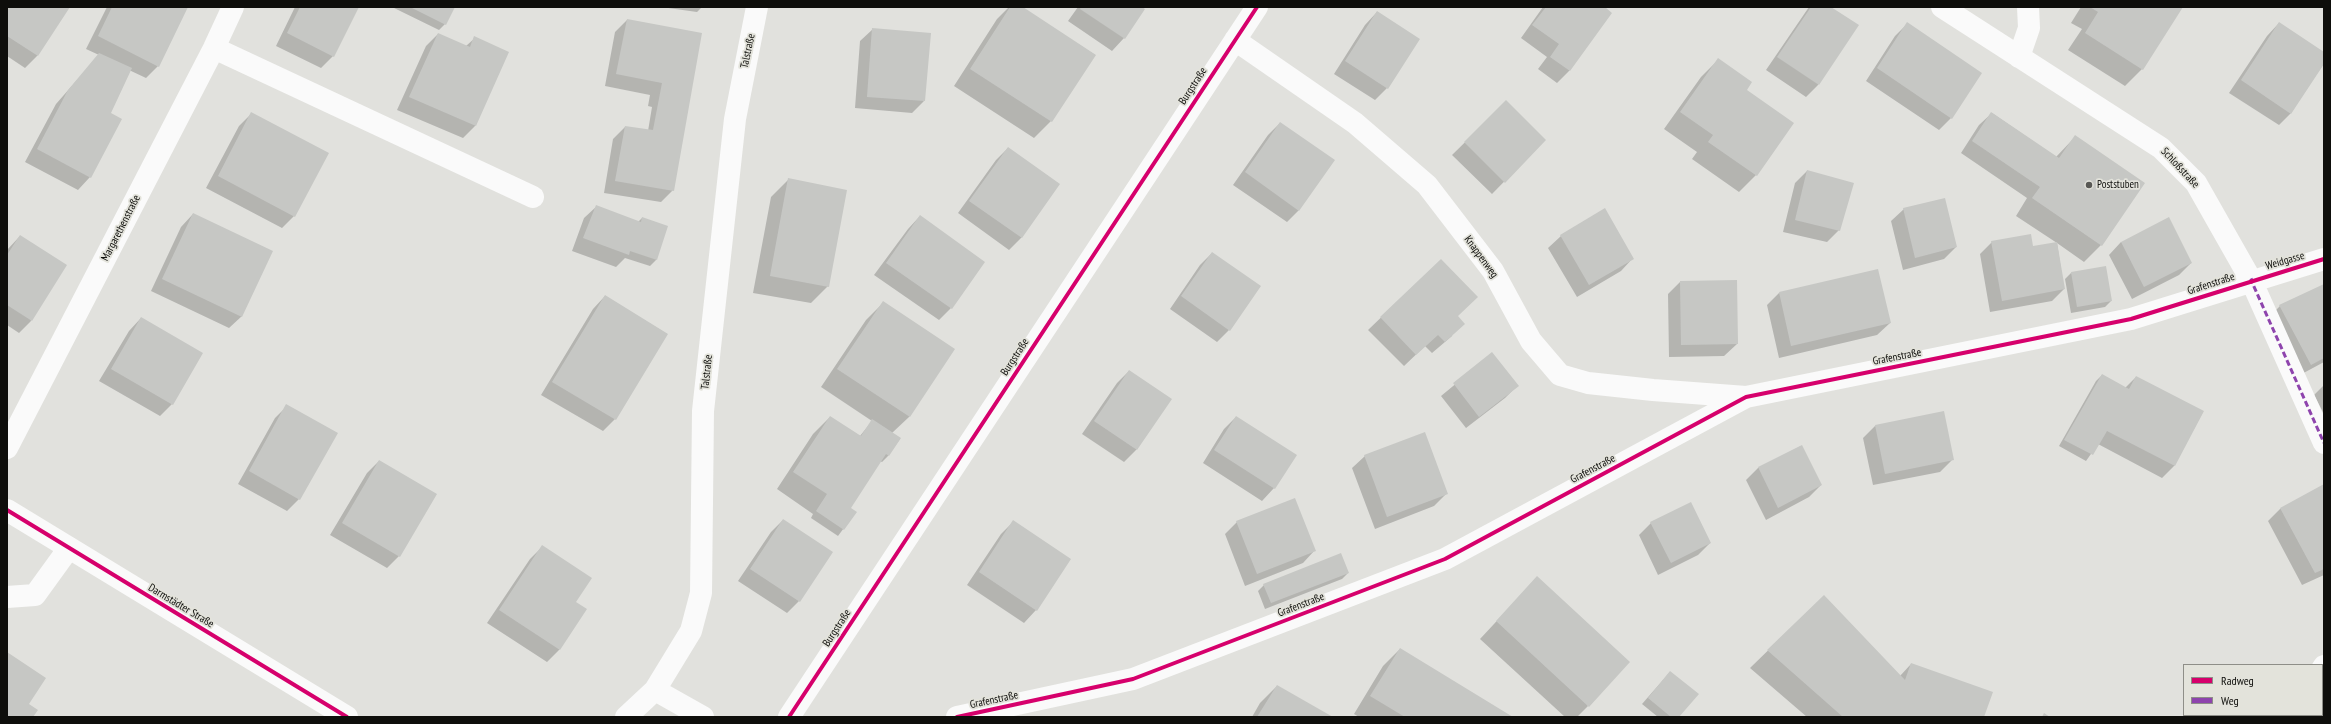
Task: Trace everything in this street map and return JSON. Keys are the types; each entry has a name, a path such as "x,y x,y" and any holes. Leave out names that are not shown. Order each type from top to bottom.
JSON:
{"street":[{"name":"Margarethenstraße","path":"7,448 214,48 233,7"},
{"name":"Talstraße","path":"626,717 654,690 691,631 701,594 702,411 734,119 757,7"},
{"name":"Burgstraße","path":"789,717 1257,7"},
{"name":"Schloßstraße","path":"1942,7 2161,148 2196,184 2251,280 2324,443"},
{"path":"2019,57 2029,28 2028,7"},
{"name":"Knappenweg","path":"1235,40 1355,123 1427,185 1493,271 1531,341 1560,375 1588,383 1653,390 1746,397"},
{"path":"214,48 534,197"},
{"name":"Weidgasse","path":"2251,280 2324,258"},
{"name":"Grafenstraße","path":"957,717 1133,680 1445,559 1746,397 2131,319 2251,280"},
{"name":"Darmstädter Straße","path":"7,510 347,717"},
{"path":"7,597 35,594 69,548"},
{"path":"654,690 703,717"}],"building":[{"path":"7,7 70,7 38,56 7,36"},
{"path":"112,7 188,7 159,67 98,36"},
{"path":"300,7 359,7 334,57 287,33"},
{"path":"410,7 455,7 446,25"},
{"path":"1010,7 1023,7 1096,55 1052,122 970,69"},
{"path":"1081,7 1142,7 1145,9 1125,39 1080,9"},
{"path":"1546,7 1605,7 1612,13 1570,71 1550,57 1559,44 1532,25"},
{"path":"1811,7 1831,7 1859,25 1819,85 1777,57"},
{"path":"2090,7 2183,7 2143,70 2085,33 2098,12"},
{"path":"1377,11 1420,39 1388,89 1345,61"},
{"path":"627,19 702,33 674,191 615,181 625,126 653,130 662,83 616,74"},
{"path":"1907,22 1982,73 1952,119 1877,68"},
{"path":"2279,22 2324,52 2324,64 2291,114 2241,80"},
{"path":"872,28 931,33 925,101 867,97"},
{"path":"438,33 470,47 474,36 509,52 476,126 409,97"},
{"path":"99,53 132,68 111,113 122,119 91,178 37,149 68,90"},
{"path":"1718,58 1752,82 1747,90 1794,123 1757,176 1708,142 1713,135 1680,112"},
{"path":"1506,100 1546,140 1505,183 1464,142"},
{"path":"251,112 329,153 295,217 218,176"},
{"path":"1991,112 2059,158 2075,135 2145,183 2102,246 2032,198 2040,187 1972,141"},
{"path":"1280,122 1335,160 1299,211 1245,172"},
{"path":"1008,147 1060,184 1022,238 969,201"},
{"path":"1807,170 1854,183 1840,231 1795,220"},
{"path":"788,178 847,190 829,287 770,276"},
{"path":"1945,198 1957,247 1915,258 1903,208"},
{"path":"596,205 641,222 642,217 668,226 657,260 630,251 629,255 583,238"},
{"path":"1605,208 1634,259 1589,285 1560,235"},
{"path":"193,213 273,251 242,317 162,279"},
{"path":"920,215 985,262 952,309 886,263"},
{"path":"2169,217 2192,263 2144,287 2121,242"},
{"path":"2031,234 2033,246 2057,242 2065,289 2002,301 1991,241"},
{"path":"20,235 67,265 32,321 7,305 7,255"},
{"path":"1212,252 1261,286 1230,331 1181,296"},
{"path":"1441,259 1478,297 1458,316 1465,324 1445,342 1438,335 1416,355 1380,317"},
{"path":"2106,266 2112,301 2077,307 2071,272"},
{"path":"1878,269 1891,323 1791,346 1779,292"},
{"path":"1737,280 1738,344 1681,345 1680,281"},
{"path":"2324,284 2324,358 2311,365 2279,305"},
{"path":"605,295 668,334 616,420 552,382"},
{"path":"883,301 955,349 910,417 837,369"},
{"path":"141,317 203,353 173,405 111,369"},
{"path":"1492,352 1519,386 1479,417 1453,383"},
{"path":"1129,370 1172,399 1137,450 1094,421"},
{"path":"2102,374 2129,389 2136,376 2204,411 2175,466 2107,431 2093,455 2064,440"},
{"path":"286,404 338,433 300,500 249,471"},
{"path":"1944,411 1954,460 1885,474 1875,425"},
{"path":"830,416 861,436 872,419 901,438 889,456 886,454 851,508 857,512 844,530 816,511 827,494 793,472"},
{"path":"1236,416 1297,455 1275,489 1214,450"},
{"path":"1425,432 1448,494 1387,517 1364,455"},
{"path":"1802,445 1822,485 1778,508 1758,467"},
{"path":"379,460 437,494 400,557 342,523"},
{"path":"2324,484 2324,569 2315,573 2280,508"},
{"path":"1295,498 1316,551 1257,574 1236,521"},
{"path":"1691,502 1711,543 1671,563 1650,522"},
{"path":"783,519 833,552 800,602 750,569"},
{"path":"1013,520 1071,559 1037,611 979,572"},
{"path":"542,545 592,578 576,602 587,609 560,650 499,610"},
{"path":"1341,553 1349,573 1271,603 1263,584"},
{"path":"1537,576 1630,662 1589,707 1496,621"},
{"path":"1824,595 1905,680 1911,663 1993,692 1984,717 1843,717 1767,650"},
{"path":"1400,648 1513,717 1405,717 1370,696"},
{"path":"7,652 46,678 29,704 38,710 33,717 7,717"},
{"path":"1670,671 1699,694 1679,717 1671,717 1648,698"},
{"path":"1277,685 1333,717 1257,717"},
{"path":"2044,713 2050,717 2042,717"}],"marked path":[{"path":"2253,279 2251,280 2324,443"}],"cycle path":[{"path":"789,717 1257,7"},
{"path":"957,717 1133,679 1445,559 1746,397 2131,319 2324,259"},
{"path":"7,510 347,717"}],"place":[{"name":"Poststuben","path":"2089,185"}]}
